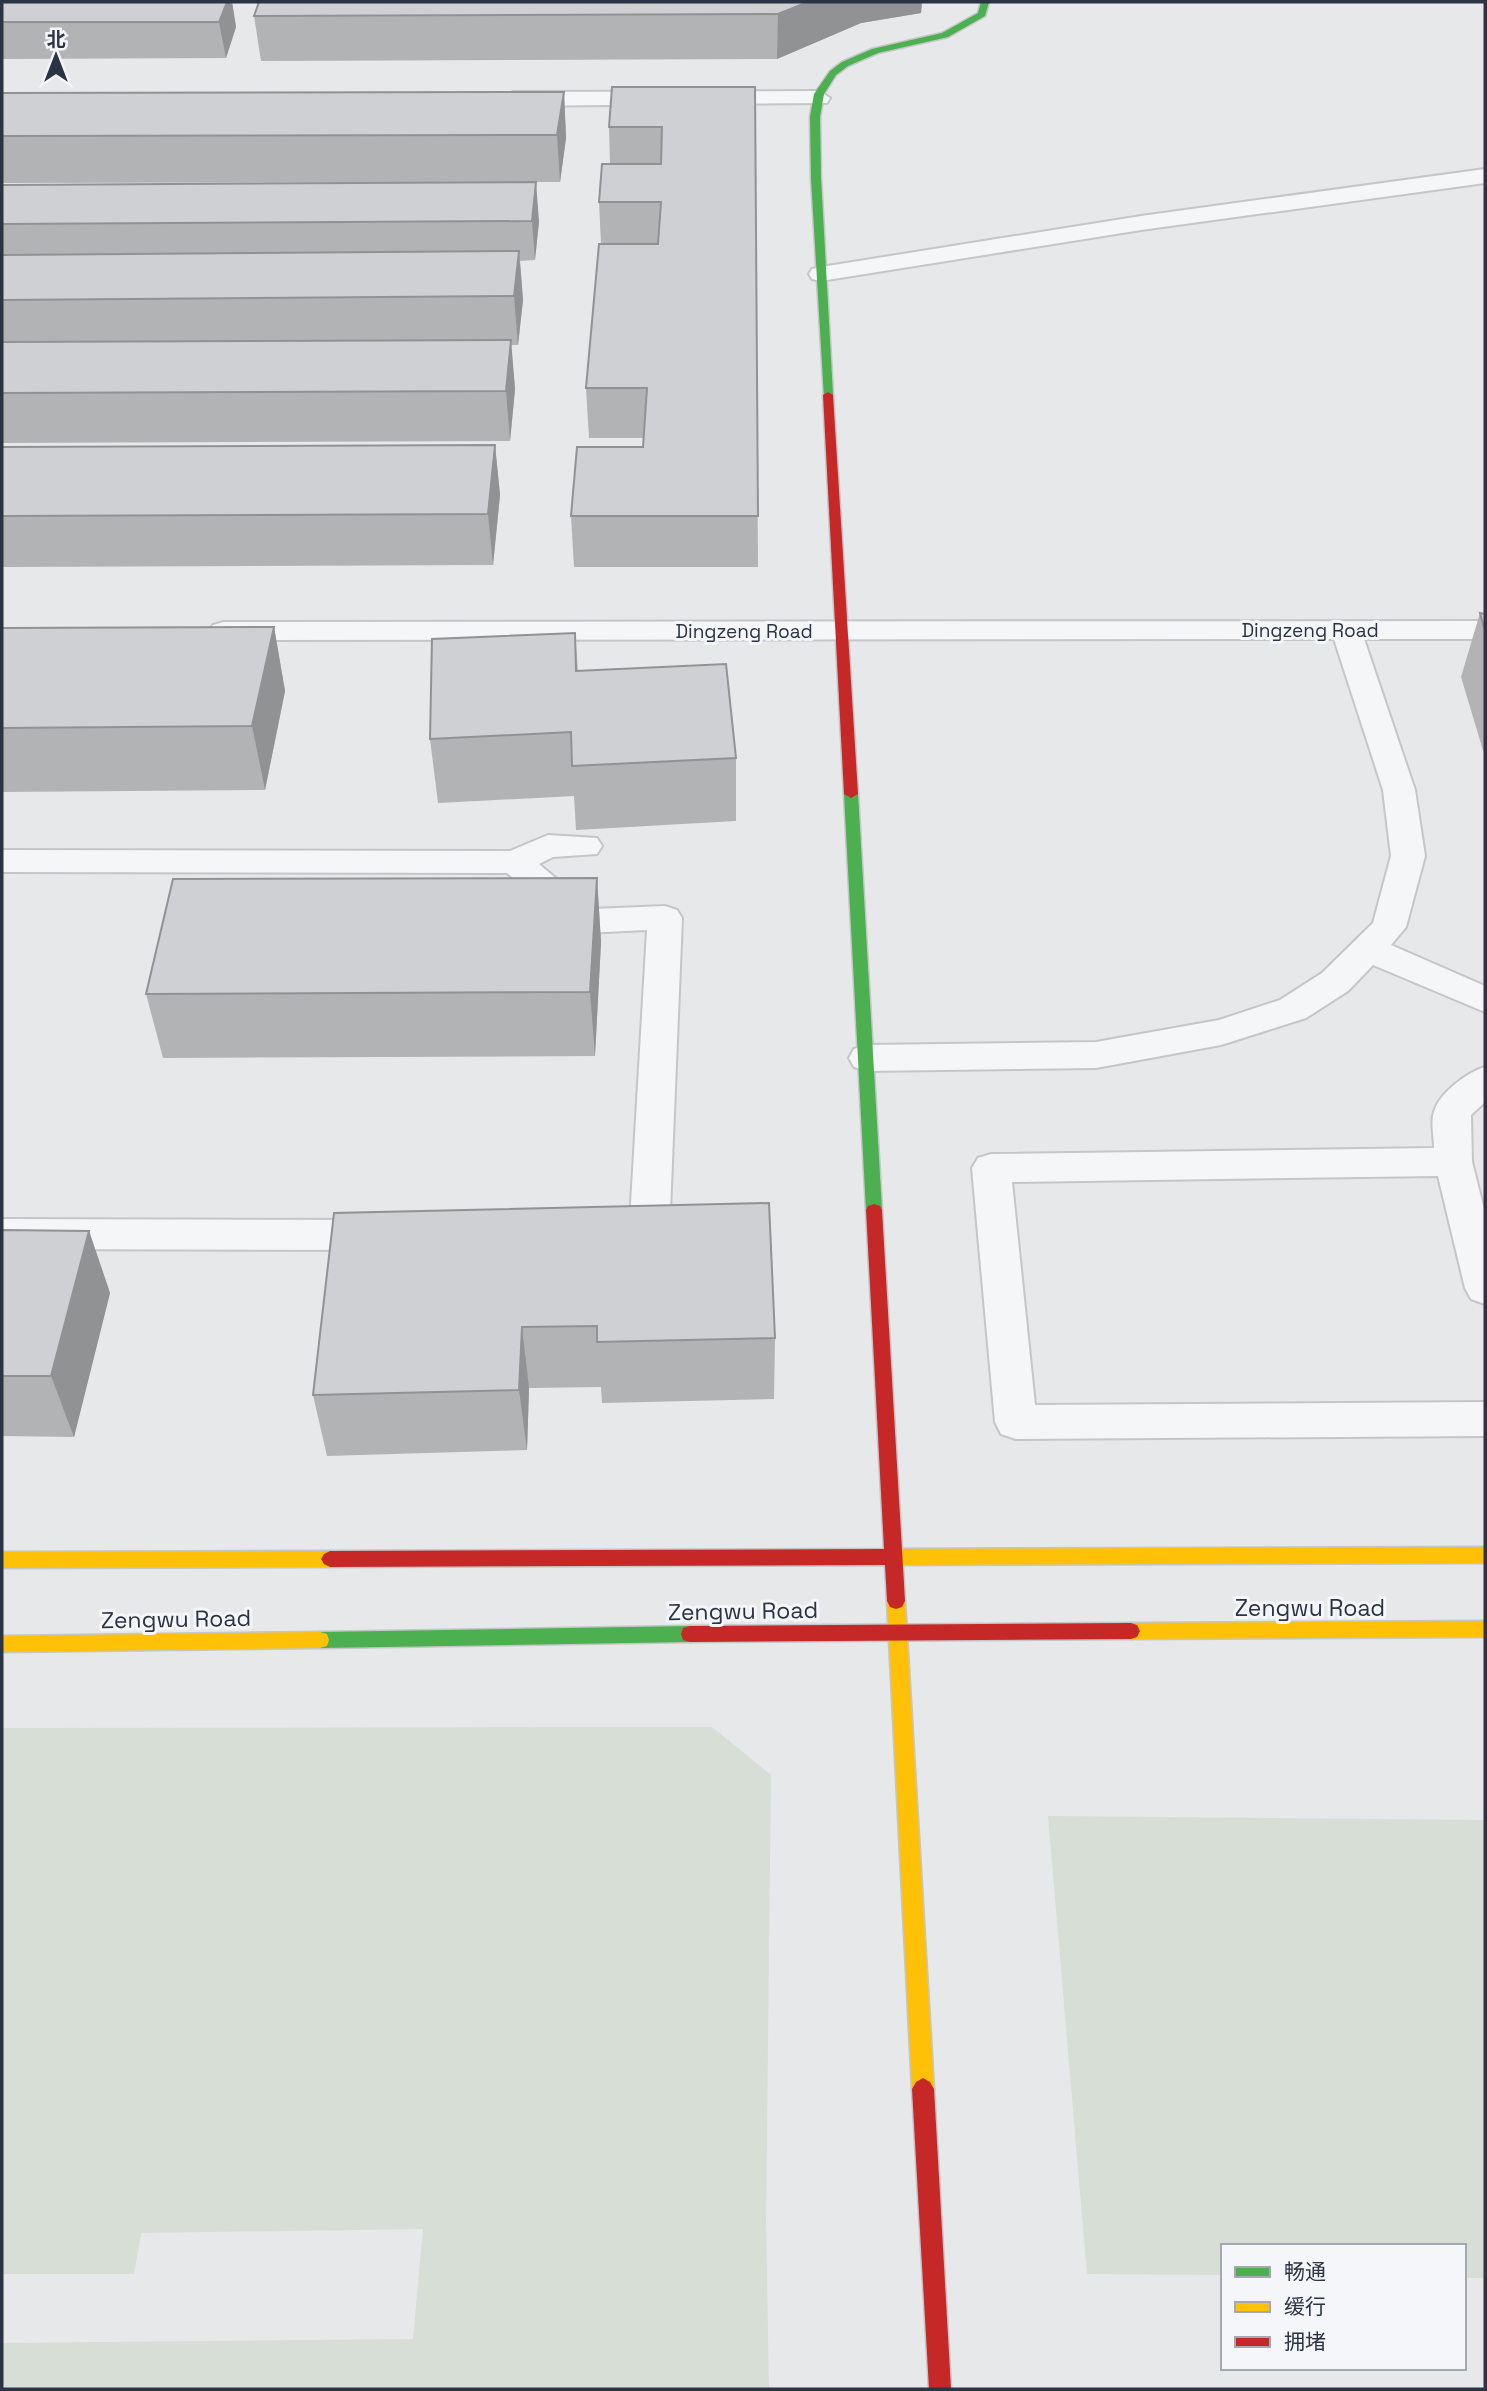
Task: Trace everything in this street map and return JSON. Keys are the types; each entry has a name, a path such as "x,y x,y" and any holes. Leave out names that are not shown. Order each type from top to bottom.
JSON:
{"street":[{"path":"940,2389 816,178 821,87 845,63 880,50 939,37 964,27 982,14 985,2"},
{"path":"489,99 819,98"},
{"path":"821,274 1141,223 1485,176"},
{"path":"867,1058 1096,1055 1222,1032 1293,1009 1335,982 1388,927 1408,856 1399,790 1346,630"},
{"name":"Dingzeng Road","path":"195,631 1485,630"},
{"path":"2,861 515,862 548,846 585,846"},
{"path":"515,862 584,921 665,918 649,1236 594,1236"},
{"path":"1368,949 1485,1000"},
{"path":"1485,1080 1452,1111 1453,1162 1475,1209 1485,1288"},
{"path":"1453,1162 992,1168 1016,1422 1485,1419"},
{"path":"2,1234 415,1235"},
{"path":"2,1560 1485,1555"},
{"name":"Zengwu Road","path":"2,1644 1485,1629"}],"shaded area":[{"path":"712,1727 771,1775 766,2221 769,2389 2,2389 2,2343 413,2339 423,2229 141,2233 134,2274 2,2274 2,1728"},
{"path":"1048,1816 1485,1820 1485,2278 1466,2278 1466,2244 1221,2244 1221,2275 1087,2274"}],"building":[{"path":"2,2 227,2 219,22 2,22"},
{"path":"259,2 808,2 778,14 254,16"},
{"path":"612,87 755,87 758,516 571,516 577,447 643,447 647,388 586,388 599,244 658,244 661,202 599,202 602,164 661,164 662,127 609,127"},
{"path":"564,92 557,135 2,136 2,93"},
{"path":"536,182 532,221 2,224 2,185"},
{"path":"519,251 514,296 2,300 2,255"},
{"path":"511,340 506,391 2,393 2,342"},
{"path":"495,445 488,514 2,516 2,447"},
{"path":"1480,613 1485,614 1485,631"},
{"path":"274,627 252,726 2,728 2,628"},
{"path":"575,633 576,671 726,664 736,758 572,766 571,732 430,739 432,639"},
{"path":"597,878 590,992 146,994 173,879"},
{"path":"769,1203 775,1338 597,1342 597,1326 522,1327 519,1390 313,1395 334,1213"},
{"path":"2,1230 89,1231 51,1376 2,1376"}],"traffic: fast":[{"path":"828,395 816,178 815,117 819,94 833,73 845,64 875,51 945,35 982,14 985,2"},
{"path":"851,794 874,1210"},
{"path":"320,1640 690,1634"}],"traffic: slow":[{"path":"889,1557 1485,1555"},
{"path":"2,1560 330,1559"},
{"path":"896,1601 923,2089"},
{"path":"1131,1631 1485,1629"},
{"path":"2,1644 320,1640"}],"traffic: jam":[{"path":"828,395 851,794"},
{"path":"874,1210 896,1601"},
{"path":"330,1559 889,1557"},
{"path":"690,1634 1131,1631"},
{"path":"923,2089 940,2389"}]}
